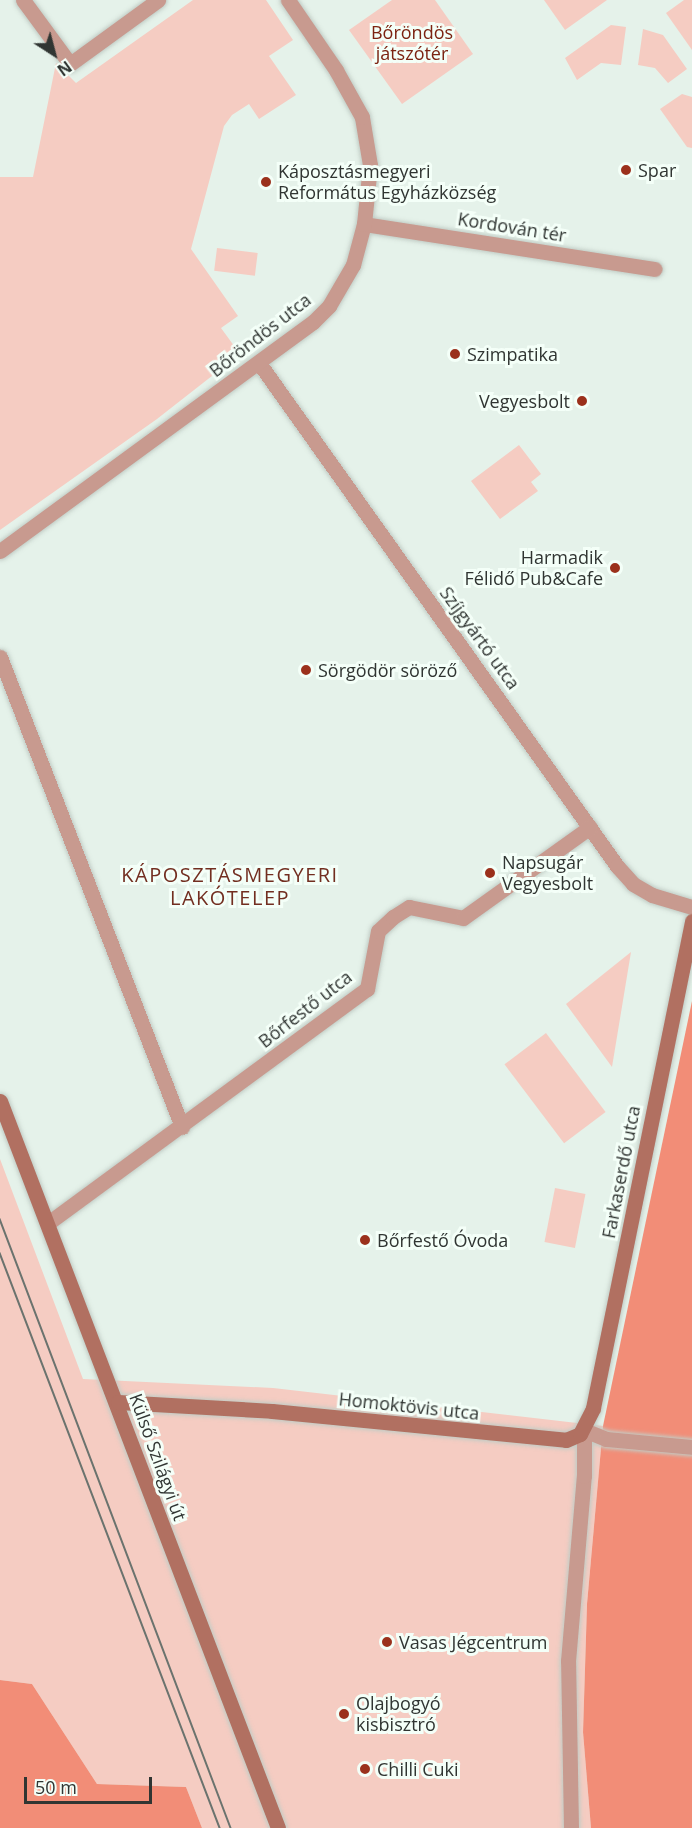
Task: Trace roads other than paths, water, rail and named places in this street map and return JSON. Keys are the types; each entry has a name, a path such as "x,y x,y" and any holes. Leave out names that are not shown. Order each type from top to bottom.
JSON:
{"street":[{"path":"23,0 70,64 158,0"},
{"name":"Bőröndös utca","path":"0,551 259,363 329,306 353,265 364,224 370,165 362,117 352,95 288,0"},
{"name":"Kordován tér","path":"364,224 655,269"},
{"name":"Szíjgyártó utca","path":"259,363 633,884 652,895 692,908"},
{"path":"0,657 182,1127"},
{"name":"Bőrfestő utca","path":"48,1223 182,1127 367,989 378,931 393,917 410,907 463,918 590,827"},
{"name":"Farkaserdő utca","path":"584,1430 595,1397 692,921"},
{"name":"Külső Szilágyi út","path":"0,1101 118,1402 278,1828"},
{"name":"Homoktövis utca","path":"118,1402 272,1412 566,1440 584,1430"},
{"path":"571,1828 568,1661 584,1476 584,1430 606,1439 692,1447"}],"tram line":[{"path":"0,1219 231,1828"},
{"path":"0,1253 220,1828"}],"place":[{"name":"Spar","path":"626,170"},
{"name":"Káposztásmegyeri Református Egyházközség","path":"266,182"},
{"name":"Szimpatika","path":"455,354"},
{"name":"Vegyesbolt","path":"582,401"},
{"name":"Harmadik Félidő Pub&Cafe","path":"615,568"},
{"name":"Sörgödör söröző","path":"306,670"},
{"name":"Napsugár Vegyesbolt","path":"490,873"},
{"name":"Bőrfestő Óvoda","path":"365,1240"},
{"name":"Vasas Jégcentrum","path":"387,1642"},
{"name":"Olajbogyó kisbisztró","path":"344,1714"},
{"name":"Chilli Cuki","path":"365,1769"}],"district":[{"name":"KÁPOSZTÁSMEGYERI LAKÓTELEP","path":"230,886"}],"park label":[{"name":"Bőröndös játszótér","path":"412,43"}]}
